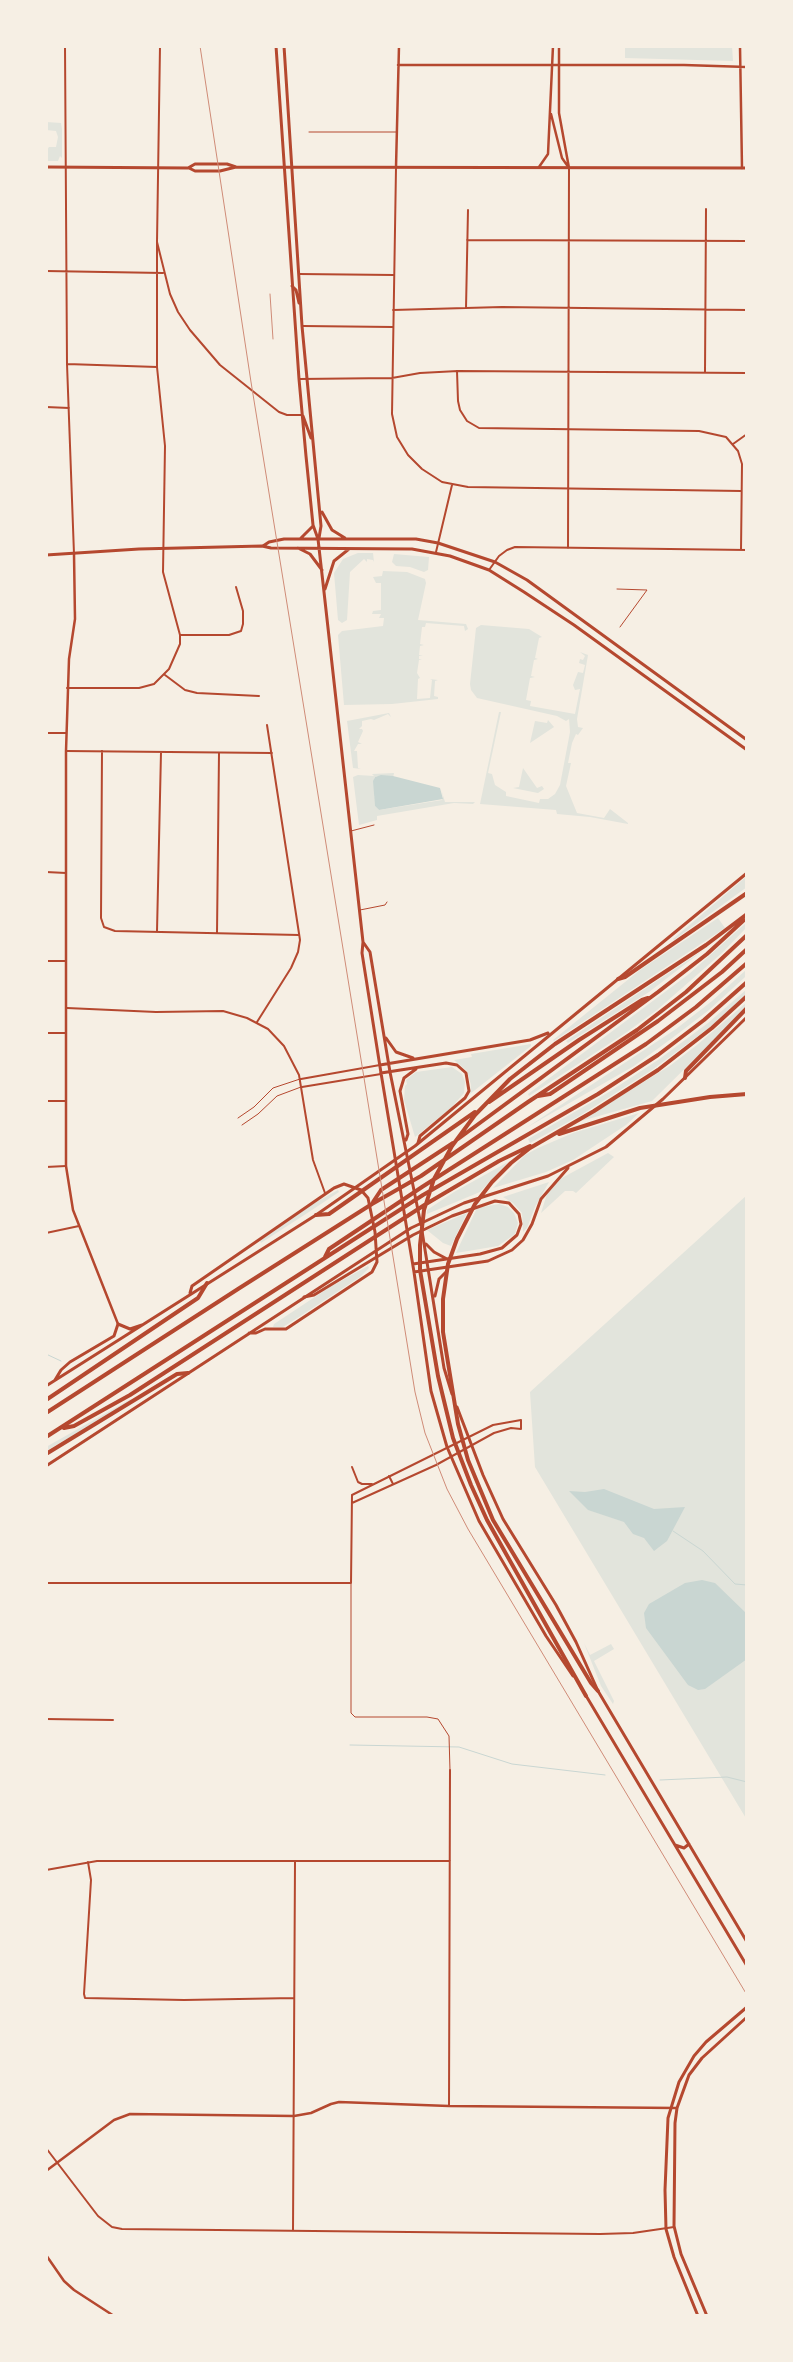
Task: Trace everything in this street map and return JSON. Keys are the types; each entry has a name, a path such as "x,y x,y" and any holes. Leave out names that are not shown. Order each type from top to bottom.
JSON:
{"highway":[{"path":"618,979 625,977 747,892"},
{"path":"372,1204 381,1190 502,1109 651,998 707,954 747,915"},
{"path":"586,1696 487,1520 462,1462 450,1428 440,1387 420,1270 420,1235 430,1189 439,1168 452,1146 475,1115 498,1090 549,1048 706,945 747,915"},
{"path":"46,1414 372,1204 421,1176 654,1017 716,965 747,935"},
{"path":"536,1096 550,1094 658,1022 715,977 747,948"},
{"path":"325,1257 329,1249 422,1187 646,1044 696,1007 747,963"},
{"path":"46,1437 423,1195 598,1094 658,1055 704,1020 747,982"},
{"path":"598,1692 493,1520 468,1460 457,1419 442,1317 448,1264 471,1212 492,1182 521,1155 626,1092 712,1028 747,996"},
{"path":"316,1215 329,1214 537,1068 642,1000 651,998"},
{"path":"685,1078 686,1071 747,1008"},
{"path":"59,1429 74,1426 166,1373 426,1204 470,1177 521,1150 577,1127 613,1116 673,1102 747,1094"},
{"path":"46,1400 198,1298 207,1283"},
{"path":"46,1454 176,1374 188,1373"}],"main road":[{"path":"276,46 298,379 314,525 320,548 363,942 362,953 413,1264 431,1391 446,1446 487,1536 546,1636 586,1696 747,1966"},
{"path":"284,46 306,379 321,526 318,539"},
{"path":"277,55 285,54"},
{"path":"188,168 195,164 284,168 747,168"},
{"path":"46,167 188,168 195,172 228,171 236,167"},
{"path":"292,286 296,290 301,310"},
{"path":"302,415 313,446"},
{"path":"319,500 328,525 348,539"},
{"path":"299,539 314,525"},
{"path":"262,546 269,542 299,539 410,539 438,543 495,562 527,580 746,739 740,745"},
{"path":"46,555 164,548 262,546 350,549 396,548 436,552 489,570 600,644 747,750"},
{"path":"295,547 309,553 322,571"},
{"path":"324,592 334,561 343,552 350,549"},
{"path":"600,644 604,637"},
{"path":"644,675 649,669"},
{"path":"46,1386 316,1215 417,1144 533,1050 551,1032 747,873"},
{"path":"363,942 370,952 390,1072 406,1141 425,1243 444,1368 471,1447 503,1519 556,1605 576,1642 598,1692 747,1942"},
{"path":"46,1466 430,1217 464,1203 568,1168 615,1140 685,1078 747,1016"},
{"path":"380,1066 416,1058 530,1040 551,1032"},
{"path":"384,1034 390,1047 396,1052 405,1057 416,1058"},
{"path":"381,1074 446,1063 457,1065 466,1073 469,1086 465,1098 420,1136 417,1144"},
{"path":"406,1141 408,1134 400,1091 404,1078 418,1068"},
{"path":"414,1272 488,1261 512,1250 528,1232 540,1200 568,1168"},
{"path":"190,1294 192,1286 325,1193 344,1184 355,1186 364,1193 370,1208 378,1254 375,1267 368,1276 286,1328 265,1329 256,1333 249,1333"},
{"path":"304,1297 314,1295 434,1224 495,1201 509,1203 519,1214 520,1230 508,1244 489,1252 413,1264"},
{"path":"425,1243 434,1252 448,1259"},
{"path":"434,1302 439,1279 452,1267"},
{"path":"55,1381 60,1370 70,1362 114,1336 118,1324 130,1329 148,1323"},
{"path":"674,1845 684,1848 689,1844"},
{"path":"704,2308 697,2314 674,2257 666,2229 666,2138 670,2108 679,2082 696,2053 721,2028 747,2007"},
{"path":"707,2316 681,2254 674,2227 674,2143 677,2108 687,2080 702,2058 747,2017"},
{"path":"696,2053 702,2058"}],"street":[{"path":"65,46 66,272 75,620 68,659 66,733 66,1166 70,1201 118,1324"},
{"path":"67,688 139,688 154,684 164,676 176,656 180,635 165,583 165,446 157,367 155,273 160,46"},
{"path":"399,46 392,414 394,427 402,445 422,469 434,478 452,485 480,488 642,488 742,491"},
{"path":"539,167 548,154 553,46"},
{"path":"559,46 559,114 569,168 570,430 568,548"},
{"path":"740,46 742,67 742,168"},
{"path":"398,65 684,65 747,67"},
{"path":"550,110 562,158 569,168"},
{"path":"705,372 706,209"},
{"path":"466,308 468,210"},
{"path":"467,240 747,241"},
{"path":"157,242 163,273 178,312 211,356 279,412 287,415 302,415"},
{"path":"46,271 163,273"},
{"path":"299,274 394,275"},
{"path":"393,310 466,308 747,310"},
{"path":"302,326 393,326"},
{"path":"68,364 157,367"},
{"path":"298,379 392,378 420,373 458,371 747,373"},
{"path":"458,371 458,405 463,416 473,425 487,429 699,431 720,434 733,444 740,456 742,491 741,550"},
{"path":"46,408 70,408"},
{"path":"733,444 747,434"},
{"path":"436,552 452,485"},
{"path":"489,570 502,554 512,548 747,550"},
{"path":"180,635 229,635 240,631 243,624 243,611 236,587"},
{"path":"164,676 185,690 197,693 260,696"},
{"path":"257,1022 291,968 298,952 299,935 267,725"},
{"path":"46,733 66,733"},
{"path":"66,751 272,753"},
{"path":"102,751 100,840 102,925 115,931 299,935"},
{"path":"157,931 161,752"},
{"path":"217,932 219,753"},
{"path":"46,872 66,873"},
{"path":"46,961 66,961"},
{"path":"66,1007 156,1012 223,1012 257,1022 268,1029 284,1046 300,1079 313,1160 325,1193"},
{"path":"46,1033 66,1033"},
{"path":"300,1079 380,1066"},
{"path":"302,1087 381,1074"},
{"path":"46,1101 65,1101"},
{"path":"46,1167 66,1166"},
{"path":"46,1232 79,1226"},
{"path":"46,1582 351,1583 352,1495 468,1436 493,1425 521,1420 521,1429 499,1431 451,1458 352,1503"},
{"path":"352,1467 358,1482 377,1483"},
{"path":"389,1476 393,1484"},
{"path":"46,1719 113,1720"},
{"path":"449,2106 450,1770"},
{"path":"46,1870 88,1862 450,1861"},
{"path":"88,1862 91,1880 85,1998 187,2000 294,1998"},
{"path":"293,2230 295,1862"},
{"path":"46,2171 114,2120 130,2114 294,2116 311,2113 330,2104 363,2103 449,2106 677,2108"},
{"path":"46,2148 98,2216 112,2227 149,2231 293,2230 600,2234 674,2227"},
{"path":"46,2255 64,2280 74,2290 114,2316"}],"lane":[{"path":"309,132 396,132"},
{"path":"617,589 647,590 620,627"},
{"path":"350,831 374,825"},
{"path":"359,911 385,905 387,902"},
{"path":"238,1118 254,1107 273,1088 300,1079"},
{"path":"242,1125 258,1114 277,1096 302,1087"},
{"path":"351,1583 351,1713 355,1717 427,1717 438,1719 446,1727 450,1770"}],"shaded area":[{"path":"625,46 732,46 733,61 625,58"},
{"path":"46,122 61,123 61,129 62,123 62,158 60,156 58,161 46,161 46,151 49,147 56,147 58,137 56,131 46,130"},
{"path":"358,553 373,553 374,562 367,559 367,562 364,559 350,572 347,620 342,623 338,620 334,573 343,559"},
{"path":"394,554 429,557 428,570 424,572 410,567 396,566 392,562"},
{"path":"383,571 407,572 425,579 426,583 418,620 466,624 468,629 465,631 464,626 426,623 425,627 422,627 420,644 424,645 420,646 419,655 423,656 419,656 419,659 422,660 419,660 417,673 420,678 418,679 417,699 430,698 432,680 430,679 438,680 435,681 434,696 438,697 438,699 392,704 344,705 338,635 342,631 383,626 384,618 379,618 381,614 372,614 373,611 381,610 381,583 376,583 373,577 382,576"},
{"path":"481,625 529,629 542,637 539,638 535,658 538,659 534,660 531,676 535,677 530,678 526,700 531,701 530,706 575,714 580,689 575,690 573,685 578,672 583,673 585,665 579,663 580,659 583,660 585,656 580,652 588,655 577,719 578,727 583,728 578,735 576,734 572,743 568,763 571,763 566,786 577,813 604,818 610,809 628,824 590,817 557,814 556,810 480,804 499,712 501,712 488,773 492,774 495,785 506,792 506,796 539,803 540,799 548,799 555,794 560,785 570,732 569,719 566,721 557,716 477,698 471,690 470,684 476,628"},
{"path":"389,713 391,717 388,714 374,720 362,721 362,726 359,729 363,731 358,742 362,744 358,744 354,751 357,751 358,768 361,769 353,768 347,721"},
{"path":"548,720 554,727 530,743 535,721 547,723"},
{"path":"523,768 537,788 542,786 544,789 538,793 513,788 519,787"},
{"path":"394,773 393,778 377,776 374,778 375,806 379,810 442,800 441,789 445,802 475,802 473,804 454,803 377,816 377,820 359,825 353,777 358,775 374,776 372,774"},
{"path":"381,775 393,776 440,788 443,799 379,810 375,806 373,781 375,777"},
{"path":"747,876 747,887 673,939"},
{"path":"718,918 725,928 553,1040 640,970"},
{"path":"747,922 747,927 722,953 657,1010 627,1032 529,1096 528,1094 689,974"},
{"path":"705,949 649,992 568,1043 566,1041"},
{"path":"747,969 747,975 709,1010 634,1066 526,1128 676,1029 712,1001"},
{"path":"747,989 747,993 713,1025 652,1070 581,1115 530,1143 528,1139 609,1092 658,1060 708,1023"},
{"path":"747,1002 747,1005 722,1032 652,1101 581,1121 671,1065"},
{"path":"531,1044 531,1046 470,1094 471,1085 467,1071 454,1060 472,1057 471,1054"},
{"path":"452,1067 462,1074 465,1082 464,1093 451,1108 415,1137 404,1100 406,1080 416,1072"},
{"path":"639,1113 626,1125 573,1160 546,1172 493,1188 525,1155 538,1148 573,1133"},
{"path":"608,1153 614,1157 576,1193 565,1191 541,1213 547,1194 560,1179"},
{"path":"508,1162 480,1192 427,1214 427,1210 454,1192"},
{"path":"549,1182 535,1207 527,1228 523,1232 522,1213 513,1203 503,1197"},
{"path":"338,1190 339,1192 261,1243 260,1241 311,1205"},
{"path":"747,1195 747,1820 535,1467 530,1392"},
{"path":"499,1204 508,1207 514,1213 518,1223 515,1234 498,1246 456,1253 477,1208"},
{"path":"467,1213 451,1246 443,1243 427,1230"},
{"path":"368,1266 369,1268 360,1277 299,1317 283,1327 273,1327 274,1324 330,1287"},
{"path":"131,1399 132,1401 46,1451 46,1447"},
{"path":"604,1489 654,1509 685,1507 667,1541 654,1551 644,1538 633,1534 624,1522 588,1510 569,1491 585,1492"},
{"path":"702,1580 715,1583 747,1614 747,1659 705,1689 698,1690 688,1685 646,1628 644,1613 649,1604 685,1583"},
{"path":"584,1643 590,1655 611,1644 614,1649 594,1661 614,1701 613,1704 601,1686"}],"waterway":[{"path":"46,1354 61,1361"},
{"path":"673,1531 703,1551 735,1584 747,1585"},
{"path":"350,1745 459,1747 512,1764 605,1775"},
{"path":"660,1780 727,1777 747,1782"}],"railway":[{"path":"200,46 251,382 415,1392 425,1433 447,1489 468,1529 747,1995"},
{"path":"270,294 273,339"}]}
